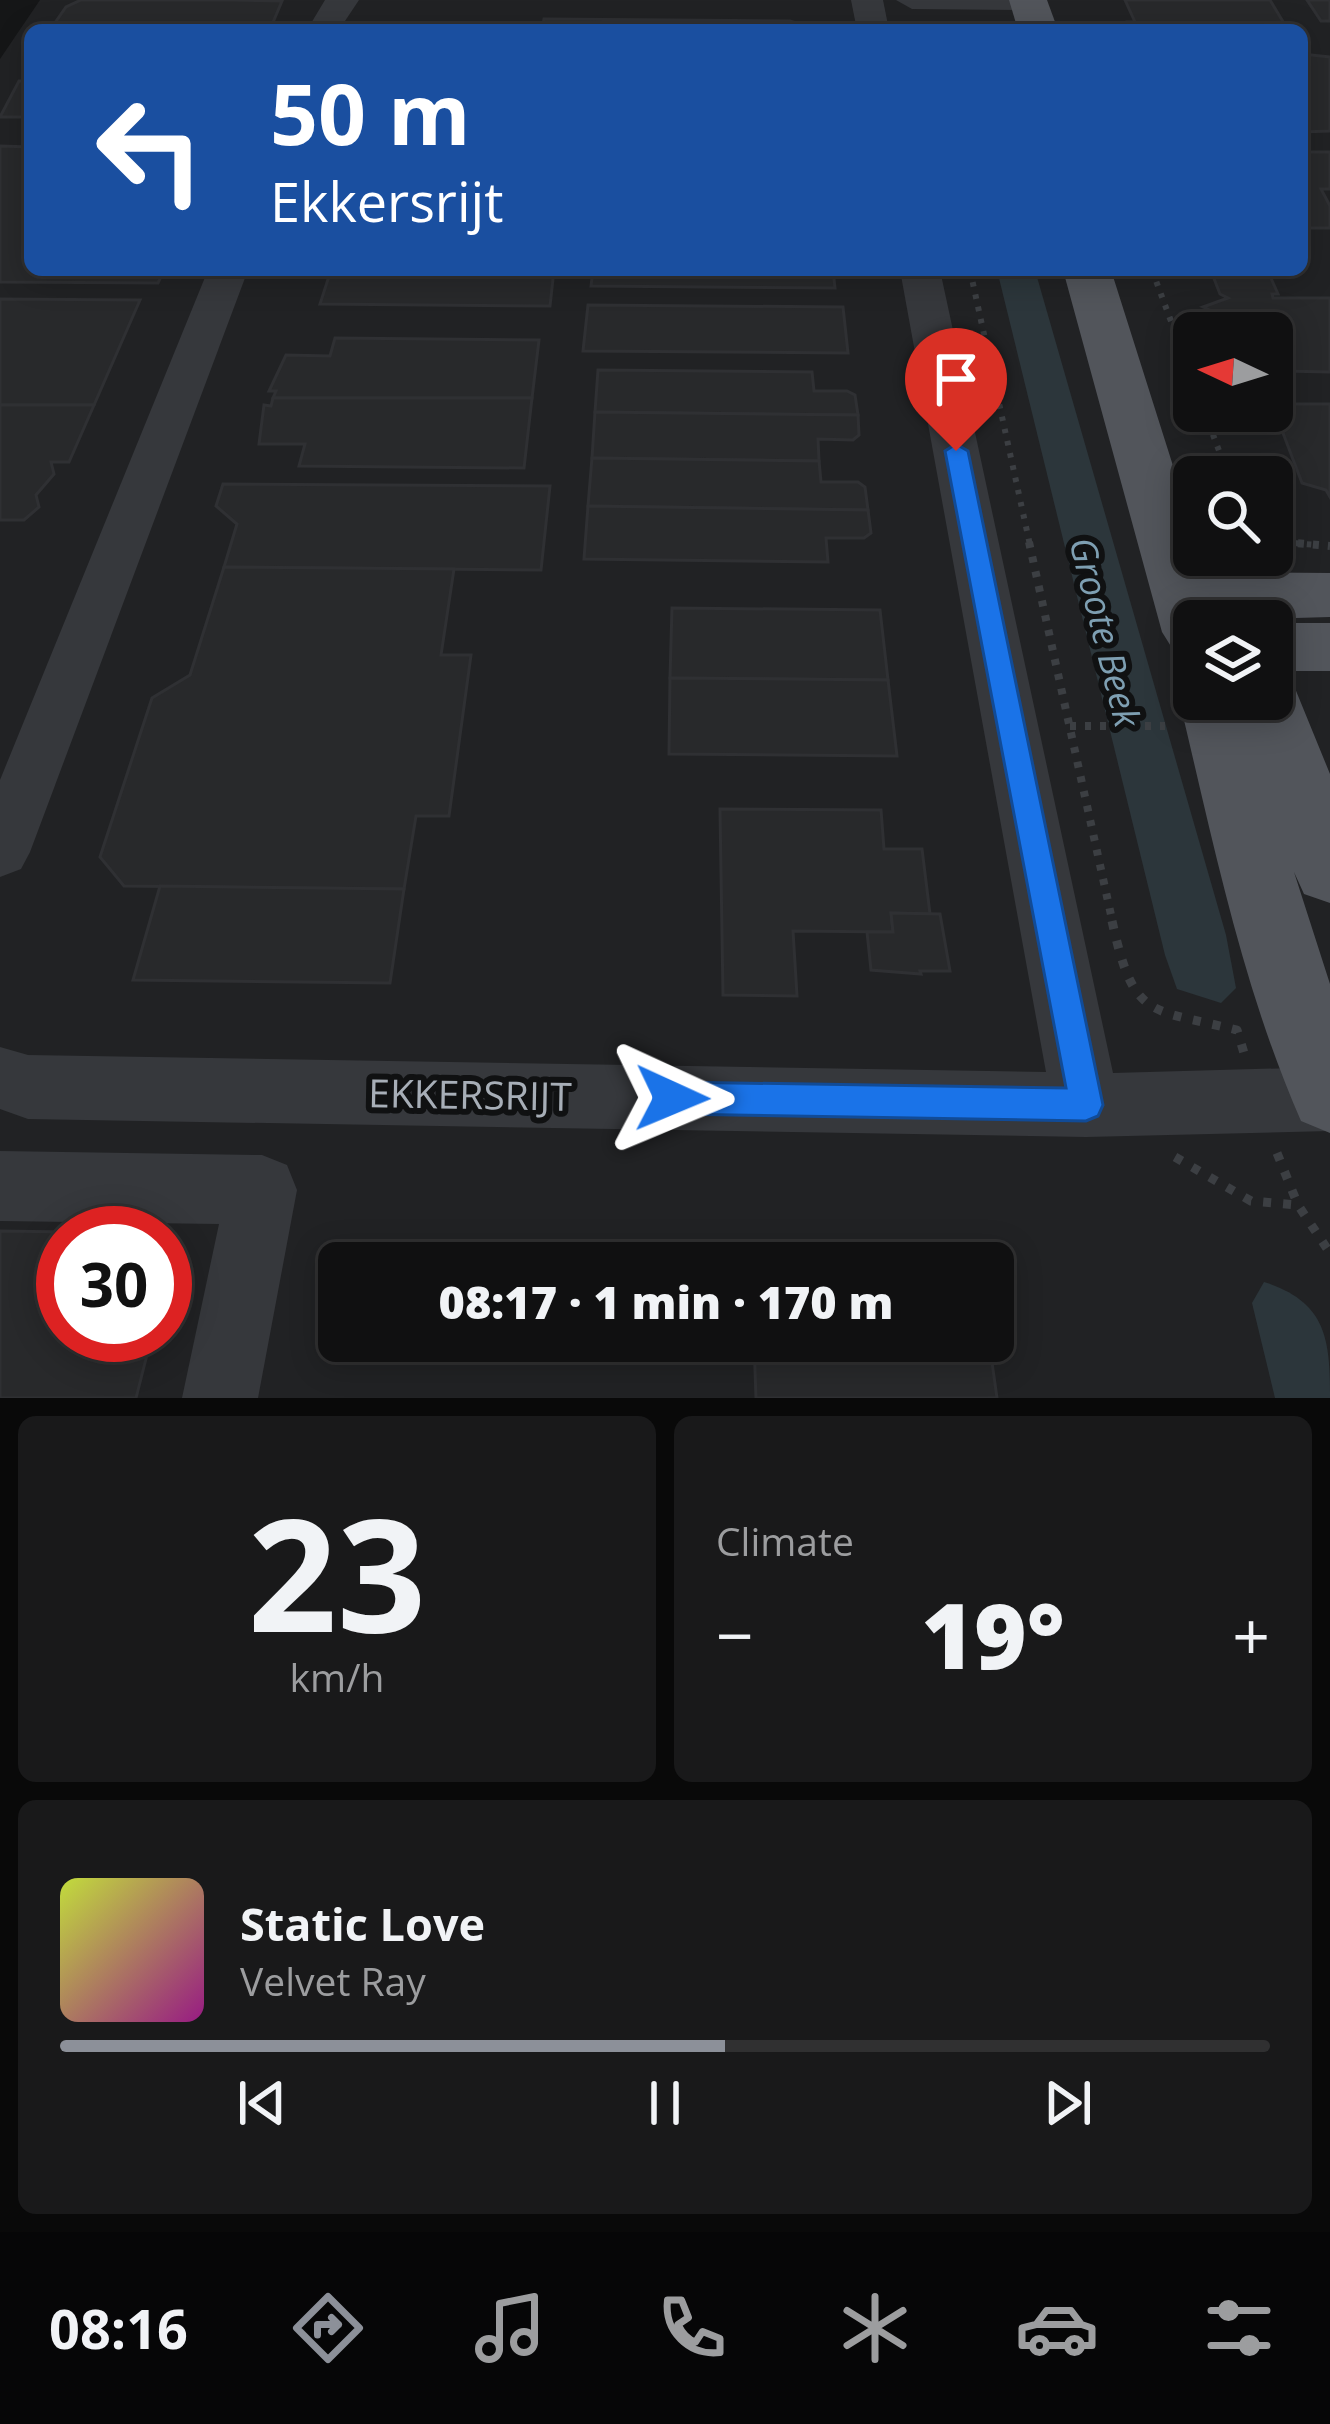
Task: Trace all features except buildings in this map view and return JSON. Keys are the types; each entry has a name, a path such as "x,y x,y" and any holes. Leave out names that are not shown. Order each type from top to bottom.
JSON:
{"main road":[{"path":"1089,276 1209,600"},
{"path":"1122,276 1183,456"},
{"path":"1276,600 1330,595"},
{"path":"1293,646 1330,647"},
{"path":"1198,720 1272,929 1306,1099"},
{"path":"1276,720 1330,872"}],"street":[{"path":"912,0 1028,0"},
{"path":"0,852 226,276"},
{"path":"921,276 1086,1105"},
{"name":"EKKERSRIJT","path":"0,1078 52,1088 1086,1105 1306,1099"},
{"path":"0,1186 262,1190 220,1398"}],"path":[{"path":"971,276 1124,971 1134,993 1154,1015 1237,1030 1306,1099 1298,1204 1330,1253"},
{"path":"1154,276 1173,326"},
{"path":"1293,543 1330,546"},
{"path":"1070,726 1173,715"},
{"path":"1169,1153 1251,1202 1298,1204"}],"shaded area":[{"path":"40,0 1330,0 1330,1398 0,1398 0,59"}],"water":[{"name":"Groote Beek","path":"998,276 1037,276 1226,935 1236,988 1221,1003 1177,989"},
{"path":"1264,1282 1300,1300 1320,1325 1330,1398 1275,1398 1252,1303"}],"route":[{"path":"672,1098 1086,1105 956,451"}]}
